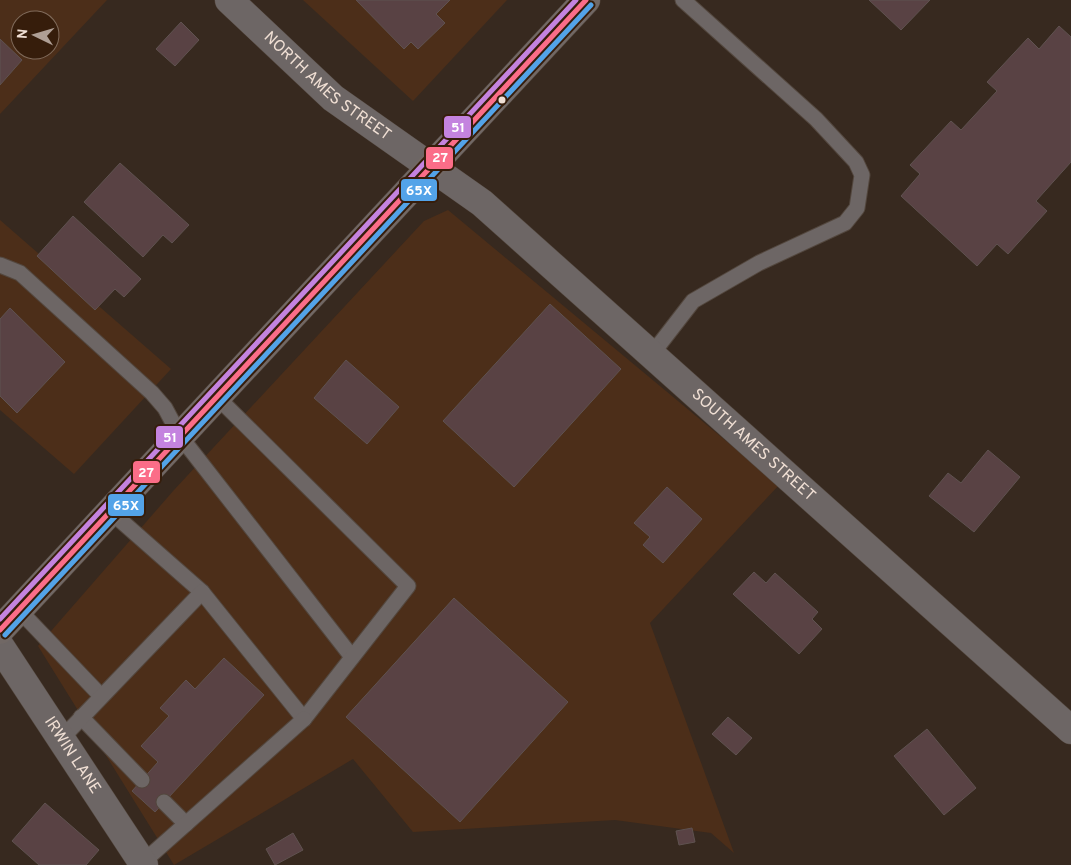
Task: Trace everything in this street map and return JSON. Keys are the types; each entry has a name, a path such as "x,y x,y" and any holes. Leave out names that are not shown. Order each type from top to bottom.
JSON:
{"main road":[{"path":"0,630 586,0"}],"street":[{"name":"NORTH AMES STREET","path":"229,0 333,98 431,167"},
{"name":"SOUTH AMES STREET","path":"431,167 482,203 1071,730"},
{"name":"IRWIN LANE","path":"0,646 144,864"}],"lane":[{"path":"652,354 693,301 759,263 845,223 858,208 862,175 856,162 816,119 683,0"},
{"path":"0,265 20,273 124,366 165,408 180,436 352,657"},
{"path":"144,864 304,719 408,586 217,397"},
{"path":"110,512 202,592 304,719"},
{"path":"62,738 202,592"},
{"path":"19,610 101,696"},
{"path":"81,717 142,780"},
{"path":"164,802 186,824"}],"shaded area":[{"path":"0,0 107,0 60,50 60,10 10,10 10,60 51,60 0,114"},
{"path":"303,0 507,0 413,101"},
{"path":"448,210 779,485 650,623 734,853 711,833 615,820 413,832 353,759 174,865 38,646 174,490 424,221"},
{"path":"0,220 171,369 74,474 0,410"}],"building":[{"path":"356,0 450,0 436,14 445,23 418,49 411,42 404,49"},
{"path":"869,0 930,0 901,30"},
{"path":"181,22 199,40 175,66 156,49"},
{"path":"1059,26 1071,37 1071,162 1036,201 1047,211 1008,254 997,244 977,266 901,196 920,174 910,165 951,121 961,130 997,91 987,82 1028,38 1039,49"},
{"path":"0,39 10,49 10,60 22,60 0,85"},
{"path":"120,163 189,225 172,243 163,235 143,257 84,202"},
{"path":"73,216 141,279 124,297 115,289 95,310 37,256"},
{"path":"550,304 621,369 514,487 443,421"},
{"path":"10,308 65,362 17,413 0,396 0,319"},
{"path":"346,360 399,407 367,444 314,398"},
{"path":"988,450 1020,477 974,532 929,496 948,473 961,483"},
{"path":"667,487 702,519 663,563 643,545 650,537 634,523"},
{"path":"754,572 766,583 775,573 818,612 812,619 822,629 799,654 733,594"},
{"path":"454,598 568,702 460,822 346,717"},
{"path":"224,658 264,695 155,812 132,791 158,762 141,746 169,716 160,708 186,680 195,689"},
{"path":"728,717 752,738 736,755 712,734"},
{"path":"927,729 976,788 944,815 894,756"},
{"path":"45,803 99,850 86,865 39,865 12,841"},
{"path":"692,828 695,842 679,845 676,831"},
{"path":"293,833 303,850 275,865 266,849"}],"transit line":[{"name":"51","path":"0,619 576,0"},
{"name":"27","path":"0,630 586,0"},
{"name":"65X","path":"5,635 591,5"}]}
